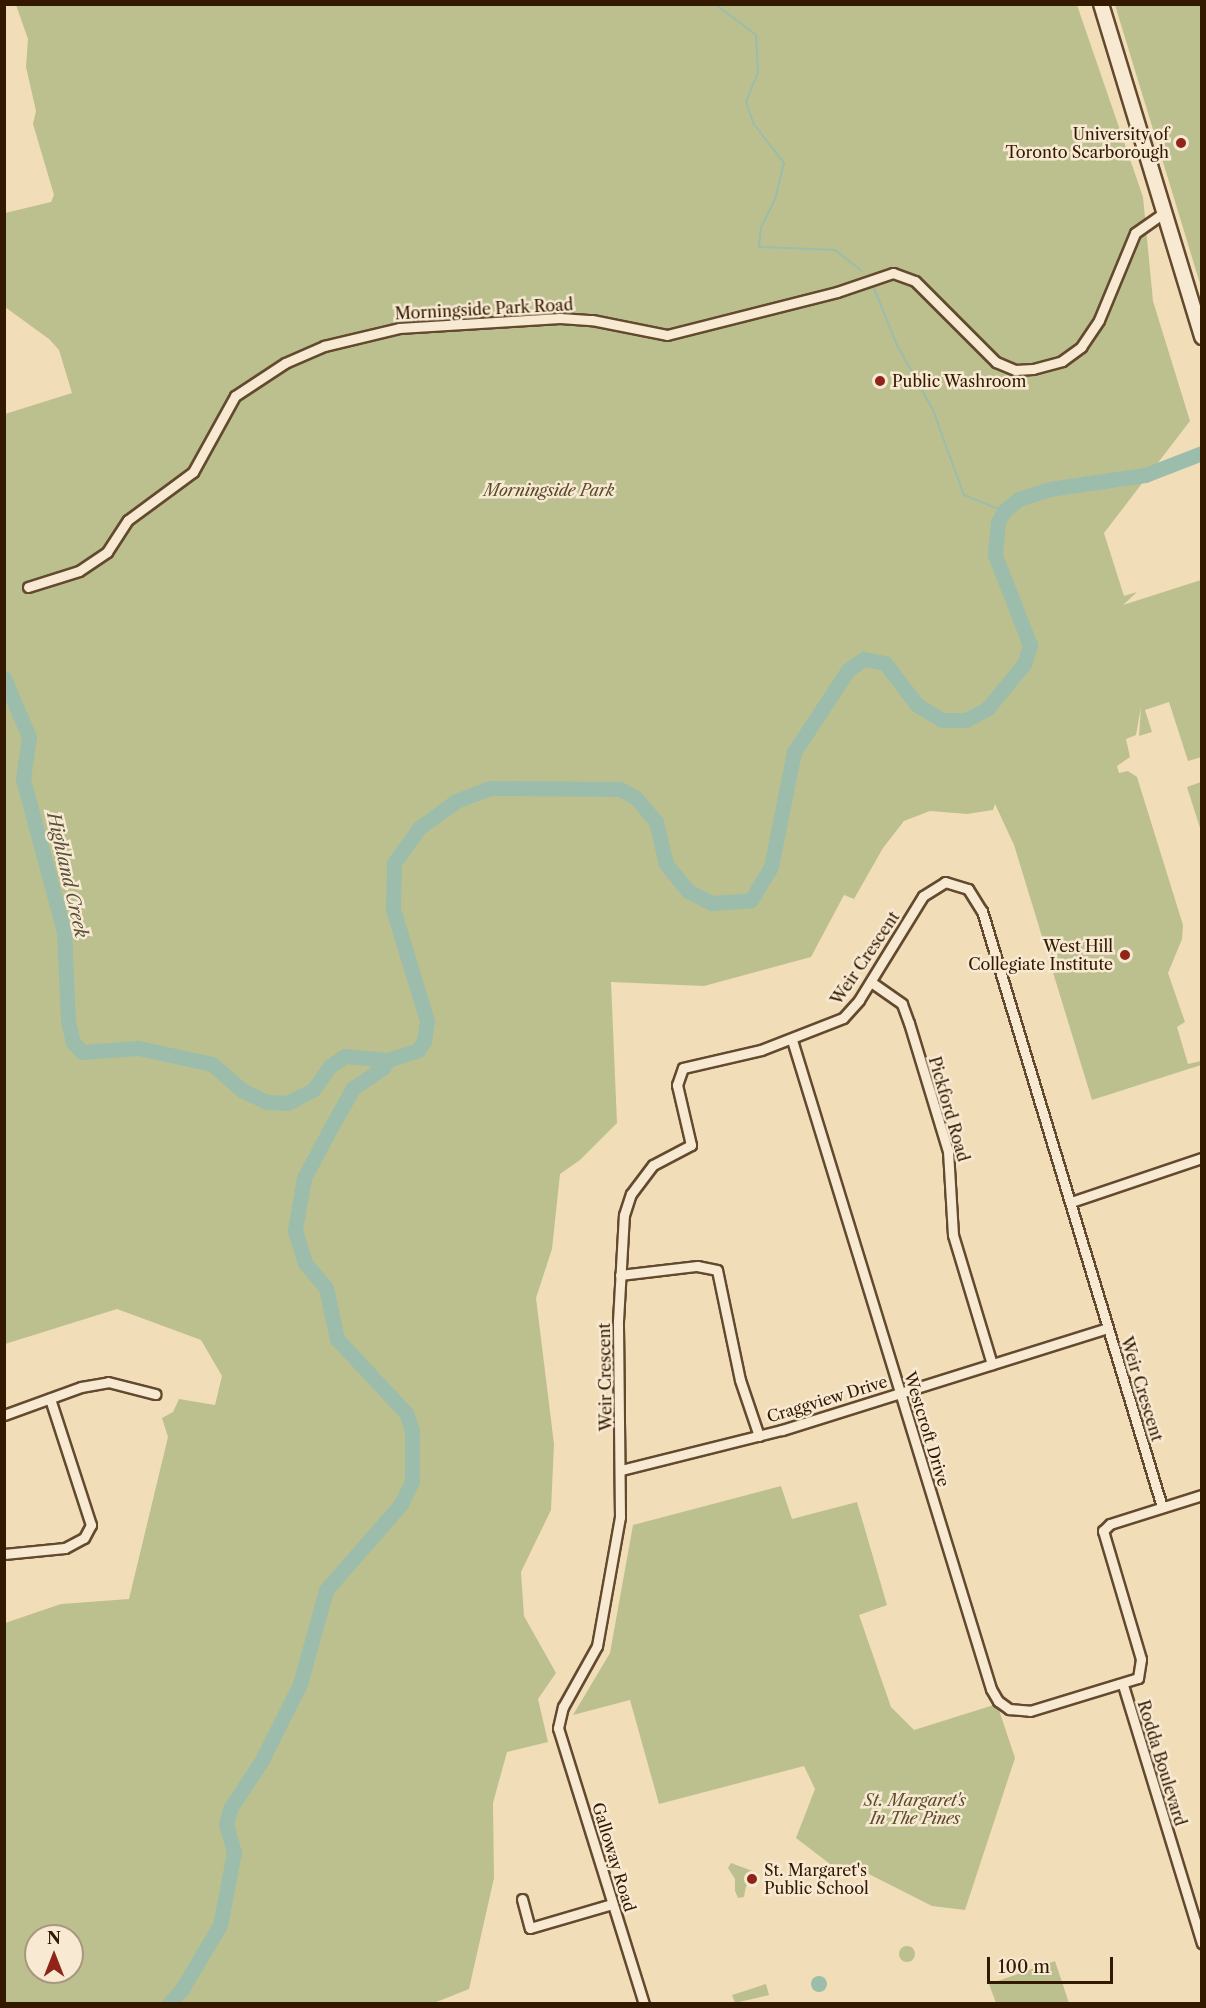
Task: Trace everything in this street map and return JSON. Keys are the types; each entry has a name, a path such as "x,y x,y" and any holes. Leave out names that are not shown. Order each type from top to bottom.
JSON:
{"main road":[{"path":"1101,4 1202,338"}],"street":[{"name":"Morningside Park Road","path":"28,587 79,571 107,552 128,520 194,472 235,396 285,363 324,346 399,328 560,318 585,319 667,335 837,292 893,273 915,281 996,362 1010,369 1033,369 1062,361 1081,347 1099,320 1135,233 1164,213"},
{"name":"Weir Crescent","path":"560,1718 597,1647 620,1517 621,1239 631,1194 653,1165 691,1145 677,1086 683,1068 792,1040 843,1018 871,982 932,887 945,882 968,889 982,911 1162,1507"},
{"name":"Pickford Road","path":"871,982 902,1004 909,1023 948,1151 953,1235 992,1364"},
{"name":"Westcroft Drive","path":"792,1040 989,1682 998,1701 1010,1709 1030,1711 1123,1685"},
{"path":"1071,1202 1202,1158"},
{"path":"620,1275 697,1266 717,1270 740,1380 759,1436"},
{"name":"Craggview Drive","path":"621,1470 759,1436 1107,1328"},
{"path":"4,1415 108,1382 155,1394"},
{"path":"4,1554 64,1548 79,1543 91,1526 50,1399"},
{"name":"Rodda Boulevard","path":"1202,1496 1110,1524 1102,1531 1141,1659 1138,1678 1123,1685 1202,1943"},
{"name":"Galloway Road","path":"560,1718 563,1746 644,2004"},
{"path":"522,1899 530,1928 612,1904"}],"green space":[{"name":"Morningside Park","path":"16,5 1077,5 1143,197 1153,301 1190,421 1104,533 1124,596 1137,592 1123,605 1201,580 1202,757 1188,761 1169,702 1145,710 1152,732 1139,736 1141,707 1136,735 1126,739 1130,757 1117,766 1119,773 1128,771 1137,777 1183,925 1182,939 1168,973 1185,1022 1177,1027 1188,1064 1201,1061 1201,1065 1092,1100 1014,845 995,804 993,810 967,814 930,811 904,821 883,848 854,899 844,895 811,957 704,986 611,982 617,1123 580,1160 560,1174 552,1249 536,1298 554,1444 551,1510 521,1572 524,1616 556,1673 538,1699 548,1742 507,1752 493,1803 494,1878 469,1989 434,2003 5,2003 5,1623 61,1604 129,1599 168,1437 162,1418 173,1412 179,1399 215,1405 222,1376 201,1340 117,1309 5,1344 5,414 72,393 59,350 49,339 5,307 5,213 51,202 54,195 33,124 36,111 26,67 28,39"},
{"name":"University of Toronto Scarborough","path":"1115,5 1201,5 1201,287 1170,185"},
{"path":"1201,782 1202,831 1187,787"},
{"name":"St. Margaret's In The Pines","path":"781,1486 792,1519 857,1502 887,1605 859,1615 891,1707 914,1730 997,1704 1015,1758 965,1910 932,1906 851,1865 830,1864 796,1838 815,1789 804,1766 659,1804 630,1700 573,1715 610,1653 633,1525"},
{"path":"731,1863 758,1873 757,1881 746,1886 744,1897 738,1898 735,1891 735,1879 728,1868"},
{"path":"907,1946 915,1954 907,1962 899,1954"},
{"path":"1055,1961 1069,2003 996,2003 989,1984"},
{"path":"766,1984 769,1995 735,2003 732,1995"}],"shaded area":[{"path":"816,1976 822,1976 827,1984 825,1990 816,1992 811,1987 811,1981"}],"waterway":[{"path":"715,4 756,35 758,72 746,101 753,123 784,163 775,199 761,228 759,247 835,250 862,271"},
{"path":"873,286 897,345 933,410 964,495 1004,511"},
{"name":"Highland Creek","path":"4,678 29,737 23,779 64,932 68,1021 73,1042 82,1052 138,1048 212,1064 242,1090 267,1102 287,1103 313,1090 330,1066 345,1056 388,1060 418,1050 424,1041 427,1021 393,909 394,863 419,828 456,801 490,788 620,789 636,798 656,822 666,864 688,891 712,903 751,900 771,867 794,752 848,670 864,659 885,663 917,705 942,720 966,720 987,709 1024,664 1030,645 995,555 998,522 1004,511 1019,499 1049,489 1145,475 1202,453"},
{"path":"169,2004 182,1989 220,1925 234,1852 226,1824 230,1809 262,1760 300,1684 326,1590 401,1504 412,1481 412,1431 406,1413 337,1339 326,1288 305,1263 295,1230 304,1178 330,1129 353,1088 383,1068 388,1060"}],"place":[{"name":"University of Toronto Scarborough","path":"1181,143"},
{"name":"Public Washroom","path":"880,381"},
{"name":"West Hill Collegiate Institute","path":"1125,955"},
{"name":"St. Margaret's Public School","path":"752,1879"}]}
